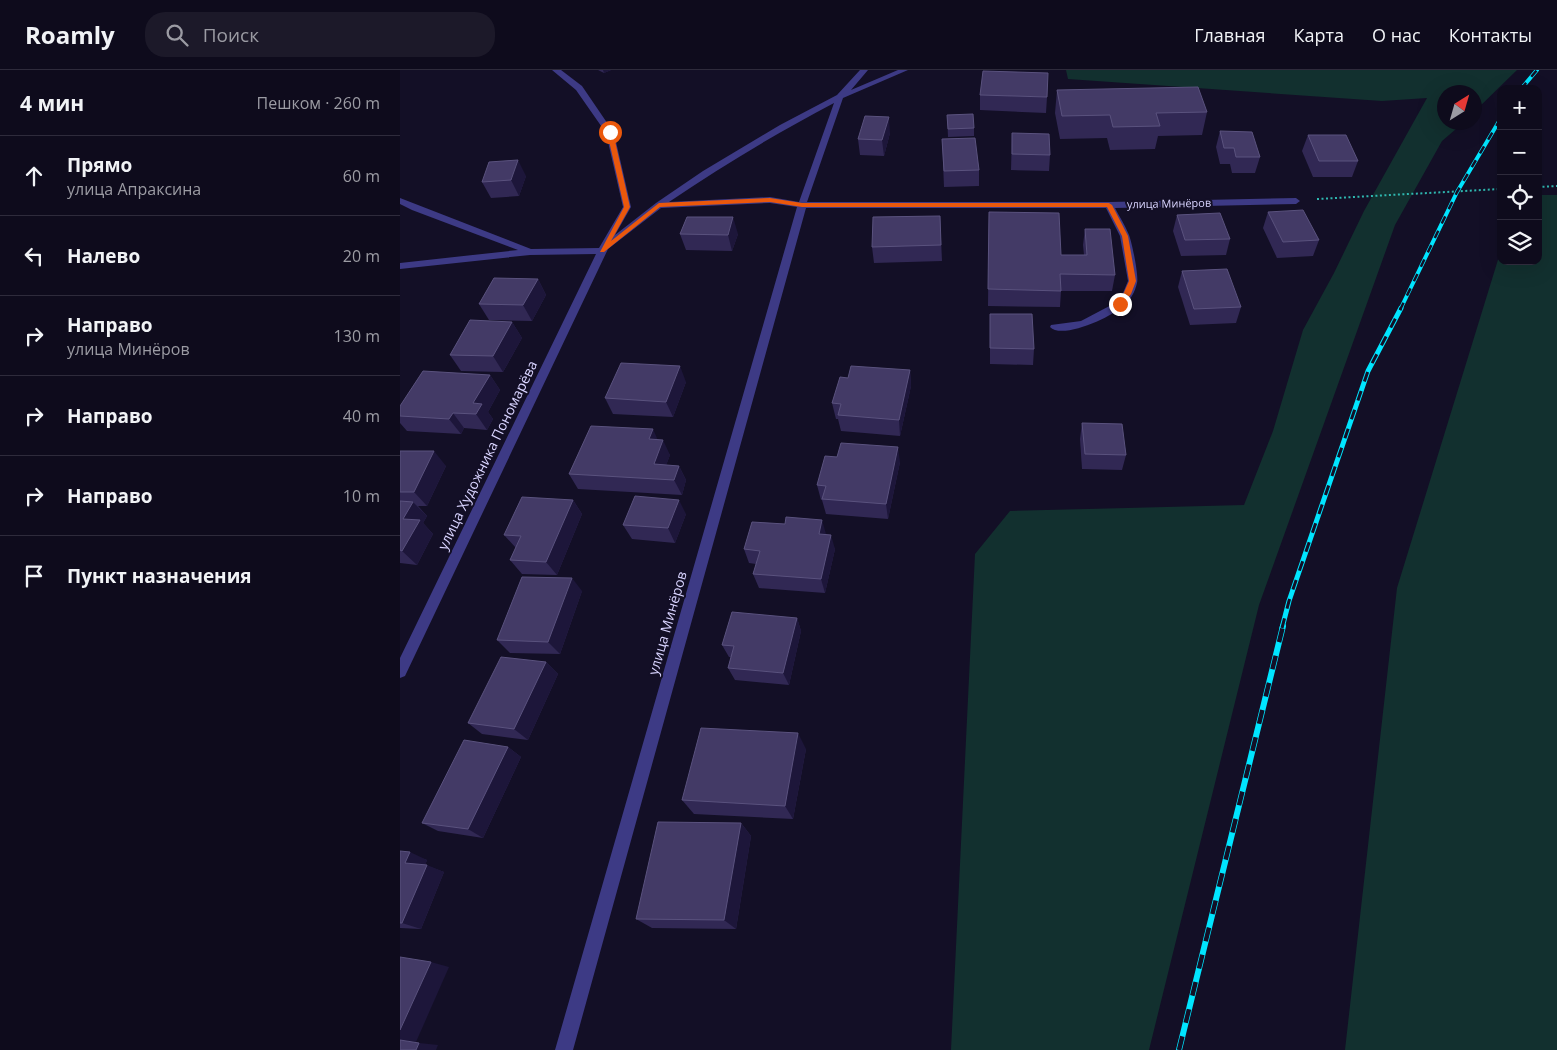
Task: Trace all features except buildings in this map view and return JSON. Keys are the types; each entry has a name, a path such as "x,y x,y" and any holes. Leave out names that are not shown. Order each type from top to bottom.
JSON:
{"street":[{"name":"улица Художника Пономарёва","path":"400,672 602,251 627,207 610,132 579,88 556,70"},
{"path":"802,205 840,98 864,70"},
{"path":"400,266 530,252 602,251 659,205 783,127 840,98 904,70"},
{"name":"улица Минёров","path":"659,205 770,200 802,205 1109,205 1296,201"},
{"path":"400,201 530,252"},
{"name":"улица Минёров","path":"564,1050 802,205"},
{"path":"1055,327 1083,324 1101,316 1120,304 1128,294 1133,281 1125,236 1109,205"}],"path":[{"path":"1542,187 1557,186"},
{"path":"1296,201 1497,189"}],"green space":[{"path":"1066,70 1517,70 1502,85 1497,85 1497,90 1482,104 1482,85 1437,85 1437,130 1455,130 1442,141 1395,225 1259,605 1149,1050 951,1050 975,554 1010,511 1244,505 1273,431 1303,330 1334,273 1364,211 1427,98 1382,101 1068,79"},
{"path":"1542,195 1557,195 1557,1050 1345,1050 1397,588 1497,263 1497,265 1542,265"}],"railway":[{"path":"1524,85 1537,70"},
{"path":"1401,309 1457,192 1497,125"},
{"path":"1282,628 1289,601 1368,371 1401,309"},
{"path":"1179,1050 1283,626"}],"route":[{"path":"610,132 614,157 627,207 602,251 659,205 770,200 802,205 1109,205 1125,236 1133,281 1128,294 1120,304"}]}
